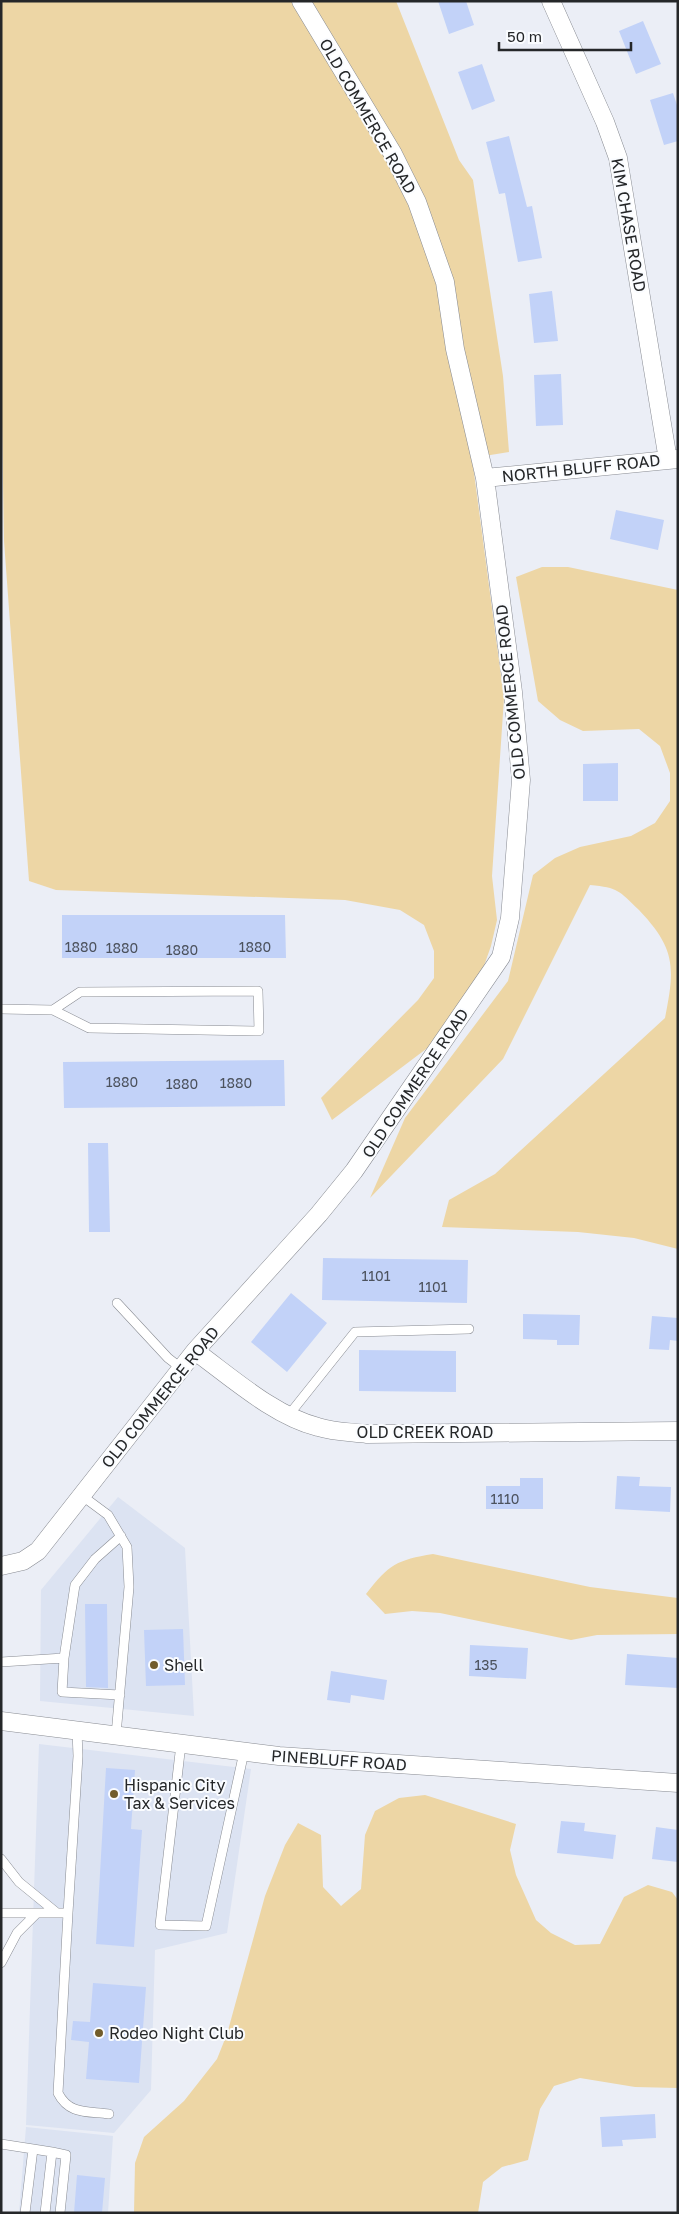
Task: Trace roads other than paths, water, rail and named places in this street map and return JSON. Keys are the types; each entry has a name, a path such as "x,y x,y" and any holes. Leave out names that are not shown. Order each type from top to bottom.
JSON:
{"street":[{"name":"OLD COMMERCE ROAD","path":"1,1566 23,1561 38,1551 194,1352 354,1171 501,957 510,918 521,780 513,692 484,478 455,348 445,282 427,228 393,154 301,1"},
{"name":"KIM CHASE ROAD","path":"551,1 605,122 618,158 673,460"},
{"name":"NORTH BLUFF ROAD","path":"484,478 673,460"},
{"name":"OLD CREEK ROAD","path":"194,1352 288,1417 317,1427 367,1434 678,1431"},
{"name":"PINEBLUFF ROAD","path":"1,1721 320,1760 678,1783"}],"lane":[{"path":"1,1009 53,1010 89,1028 259,1031 258,991 80,992 53,1010"},
{"path":"117,1303 168,1358 181,1368"},
{"path":"288,1417 355,1332 469,1329"},
{"path":"81,1495 108,1515 127,1547 129,1587 116,1735"},
{"path":"120,1695 62,1692 64,1658 75,1585 95,1559 121,1536"},
{"path":"1,1662 64,1658"},
{"path":"77,1730 78,1756 58,2092 63,2103 72,2109 110,2114"},
{"path":"181,1744 160,1925 206,1926 244,1752"},
{"path":"1,1859 19,1882 57,1913"},
{"path":"1,1913 68,1913"},
{"path":"1,1963 17,1933 36,1913"},
{"path":"1,2144 66,2155 60,2213"},
{"path":"25,2213 33,2149"},
{"path":"46,2213 52,2152"}],"place":[{"name":"Shell","path":"154,1665"},
{"name":"Hispanic City Tax & Services","path":"114,1794"},
{"name":"Rodeo Night Club","path":"99,2033"}]}
